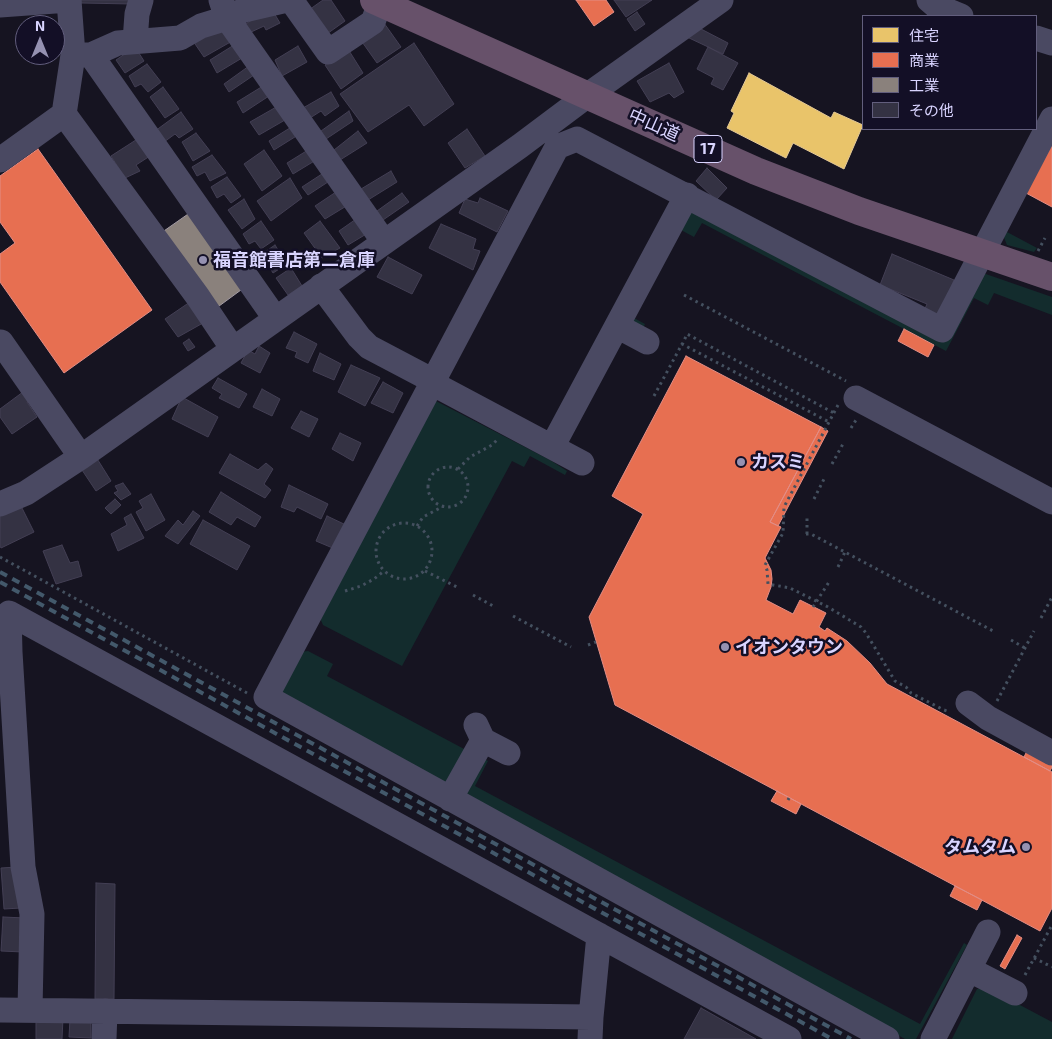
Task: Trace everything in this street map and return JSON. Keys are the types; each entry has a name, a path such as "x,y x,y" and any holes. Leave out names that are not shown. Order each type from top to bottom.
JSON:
{"highway":[{"name":"中山道","path":"377,1 756,171 859,211 1052,277"}],"street":[{"path":"0,5 69,0 82,55 275,318"},
{"path":"135,41 137,14 142,0"},
{"path":"82,55 118,43 180,38 201,26 224,9 244,10 289,0 328,52 373,22 377,1"},
{"path":"0,504 26,493 80,457 553,122 721,0"},
{"path":"929,0 936,6 958,15"},
{"path":"224,9 384,242"},
{"path":"1037,38 1052,42"},
{"path":"0,160 64,114 82,55"},
{"path":"64,114 233,349"},
{"path":"887,1039 266,697 557,147 577,139 942,330 1052,119"},
{"path":"553,122 567,143"},
{"path":"552,447 687,195"},
{"path":"321,286 354,332 369,347 582,463"},
{"path":"617,326 647,342"},
{"path":"1,342 80,457"},
{"path":"851,406 1052,502"},
{"path":"30,1010 32,914 23,867 8,746 5,611 789,1039"},
{"path":"960,707 988,718 1052,752"},
{"path":"450,799 480,733 508,753"},
{"path":"933,1039 988,932"},
{"path":"0,1010 105,1011 591,1028 599,935"},
{"path":"970,970 1015,993"},
{"path":"104,1039 105,1011"}],"path":[{"path":"1035,256 1045,238"},
{"path":"654,396 687,334 834,413"},
{"path":"682,345 829,422"},
{"path":"851,428 851,406 839,403 784,507 785,534 765,565 769,578 768,584 790,588 861,627 895,681 906,687 911,693 944,710 960,707"},
{"path":"458,469 470,457 492,445 502,433"},
{"path":"832,464 844,442"},
{"path":"416,526 423,517 442,506 456,506 466,497 469,484 467,478 458,469 445,467 433,473 430,478 428,492 431,498 442,506"},
{"path":"814,499 825,477"},
{"path":"807,517 806,534 811,534 995,632"},
{"path":"408,524 416,526 427,534 432,546 432,560 425,571 409,579 400,579 384,571 376,555 376,547 384,532 392,527 408,524"},
{"path":"838,566 845,552"},
{"path":"0,557 256,698 266,697"},
{"path":"339,593 361,586 384,571"},
{"path":"425,571 460,588"},
{"path":"813,607 829,582"},
{"path":"473,595 495,607"},
{"path":"1041,618 1052,597"},
{"path":"513,616 571,647"},
{"path":"992,709 1034,631"},
{"path":"1011,640 1025,648"},
{"path":"588,645 596,642"},
{"path":"1052,925 1034,958 1052,967"}],"green space":[{"path":"687,204 943,338 980,272 1052,297 1052,315 994,293 988,305 974,298 946,351 702,223 694,237 681,230 634,318 645,324 642,330 625,321"},
{"path":"1007,232 1037,248 1034,252 1007,245 1003,235"},
{"path":"434,400 550,460 567,471 565,475 530,456 524,467 512,461 402,666 323,625 320,618"},
{"path":"308,651 333,664 327,676 466,750 447,786 285,700 281,689 301,652"},
{"path":"483,758 488,761 475,786 920,1024 964,943 967,945 916,1039 905,1039 466,799 464,794"},
{"path":"986,987 1052,1022 1052,1039 952,1039 977,989"}],"building: 住宅":[{"path":"749,73 831,118 834,112 862,125 862,127 844,169 793,143 786,158 727,128 734,113 731,111"}],"building: 商業":[{"path":"576,0 606,0 614,12 594,26"},
{"path":"1052,145 1052,207 1026,193"},
{"path":"38,149 152,310 64,373 0,282 0,254 15,243 0,222 0,176"},
{"path":"904,329 934,345 928,357 898,341"},
{"name":"イオンタウン","path":"686,356 821,427 770,522 781,527 765,558 771,570 772,579 766,600 793,614 800,600 826,613 819,627 825,631 827,628 847,641 870,663 887,684 1052,772 1052,908 1040,931 615,705 589,617 643,514 612,496"},
{"path":"821,427 828,431 778,526 770,522"},
{"path":"1029,747 1052,759 1050,771 1024,757"},
{"path":"777,791 801,804 796,814 771,801"},
{"path":"955,886 982,900 977,910 950,896"},
{"path":"1017,935 1022,938 1005,969 1000,966"}],"building: 工業":[{"name":"福音館書店第二倉庫","path":"191,212 245,287 215,309 161,233"}],"building: その他":[{"path":"81,0 133,0 132,4 81,3"},
{"path":"323,0 331,0 345,21 324,36 306,12"},
{"path":"614,0 652,0 626,17"},
{"path":"271,8 280,23 266,30 264,26 249,33 244,25"},
{"path":"637,12 645,24 635,31 627,19"},
{"path":"384,23 401,47 377,63 360,39"},
{"path":"227,28 234,40 204,57 193,41"},
{"path":"701,29 728,43 723,54 687,37"},
{"path":"414,43 454,104 424,126 409,105 368,132 340,94"},
{"path":"234,45 242,58 217,73 210,60"},
{"path":"298,46 307,62 282,76 275,60"},
{"path":"135,47 144,61 125,73 116,60"},
{"path":"708,47 738,63 723,90 711,84 714,78 697,69"},
{"path":"348,49 363,73 341,89 325,65"},
{"path":"669,63 684,92 674,98 669,93 650,102 637,81"},
{"path":"147,64 161,82 148,92 141,84 135,87 129,76"},
{"path":"249,66 254,75 229,92 224,84"},
{"path":"263,86 269,96 243,113 237,102"},
{"path":"163,87 179,109 165,118 150,97"},
{"path":"331,92 339,106 325,116 321,111 310,118 303,108"},
{"path":"278,106 285,120 259,135 250,122"},
{"path":"349,111 353,121 326,139 321,131"},
{"path":"181,112 193,129 179,138 175,134 164,142 155,131"},
{"path":"293,126 298,135 274,150 269,141"},
{"path":"467,129 485,156 465,168 448,143"},
{"path":"358,131 367,143 340,160 334,150"},
{"path":"196,133 210,151 193,161 182,142"},
{"path":"139,138 150,156 136,165 140,171 125,178 111,156"},
{"path":"264,150 282,176 262,191 244,164"},
{"path":"308,150 316,160 293,174 287,163"},
{"path":"212,155 226,173 210,181 205,172 197,176 192,167"},
{"path":"707,168 727,188 716,200 696,181"},
{"path":"391,171 397,182 368,200 361,189"},
{"path":"325,172 331,180 308,195 302,187"},
{"path":"227,177 241,196 231,203 224,194 217,198 211,187"},
{"path":"290,178 302,198 271,221 257,201"},
{"path":"339,190 348,205 325,219 315,206"},
{"path":"402,193 409,202 383,220 377,211"},
{"path":"480,198 508,211 497,232 459,213 465,199 478,203"},
{"path":"244,199 255,219 242,229 228,210"},
{"path":"359,217 368,233 348,245 339,231"},
{"path":"261,221 274,240 261,249 255,241 249,244 243,234"},
{"path":"320,221 340,248 322,258 304,233"},
{"path":"441,224 476,239 473,249 480,251 473,270 429,248"},
{"path":"275,245 287,264 273,273 262,254"},
{"path":"892,254 954,280 939,317 924,311 927,304 880,285"},
{"path":"388,257 422,275 412,294 377,277"},
{"path":"291,268 302,286 288,295 276,278"},
{"path":"190,302 203,323 178,337 165,319"},
{"path":"294,332 317,344 308,363 295,357 297,352 286,348"},
{"path":"189,339 195,347 188,351 183,343"},
{"path":"259,346 270,353 260,373 241,363 248,350 255,354"},
{"path":"320,353 341,364 334,380 313,371"},
{"path":"351,365 380,378 365,406 338,392"},
{"path":"218,378 247,394 239,408 219,398 222,394 212,388"},
{"path":"383,382 403,393 393,413 371,403"},
{"path":"27,389 33,398 27,402 37,417 12,434 0,417 0,409"},
{"path":"262,389 280,399 272,416 253,407"},
{"path":"182,397 218,417 208,437 172,419"},
{"path":"301,411 318,419 309,437 291,428"},
{"path":"340,433 361,443 353,461 332,449"},
{"path":"230,454 258,470 266,463 273,469 264,484 271,490 265,498 219,473"},
{"path":"96,457 111,481 96,491 80,467"},
{"path":"123,483 131,494 121,500 114,493 118,491 115,486"},
{"path":"289,485 328,504 321,519 297,507 294,512 281,507"},
{"path":"221,492 261,517 255,527 237,517 231,525 209,512"},
{"path":"151,494 165,520 146,531 136,512 143,508 139,501"},
{"path":"115,499 121,505 111,514 105,508"},
{"path":"21,506 34,532 1,548 0,516"},
{"path":"193,511 200,516 178,544 165,536 178,520 183,525"},
{"path":"131,514 144,538 118,551 111,534 127,525 124,518"},
{"path":"327,516 346,525 335,549 316,541"},
{"path":"203,520 250,546 237,570 190,544"},
{"path":"62,545 70,563 78,561 82,576 56,584 43,551"},
{"path":"17,867 21,908 4,909 1,868"},
{"path":"96,883 115,884 114,999 95,999"},
{"path":"3,917 25,918 23,952 1,951"},
{"path":"701,1008 756,1039 684,1039"},
{"path":"36,1018 63,1018 62,1039 36,1039"},
{"path":"70,1019 91,1019 91,1038 69,1037"}],"railway":[{"path":"0,572 851,1039"},
{"path":"0,582 832,1039"}],"place":[{"name":"福音館書店第二倉庫","path":"203,260"},
{"name":"カスミ","path":"741,462"},
{"name":"イオンタウン","path":"725,647"},
{"name":"タムタム","path":"1026,847"}]}
